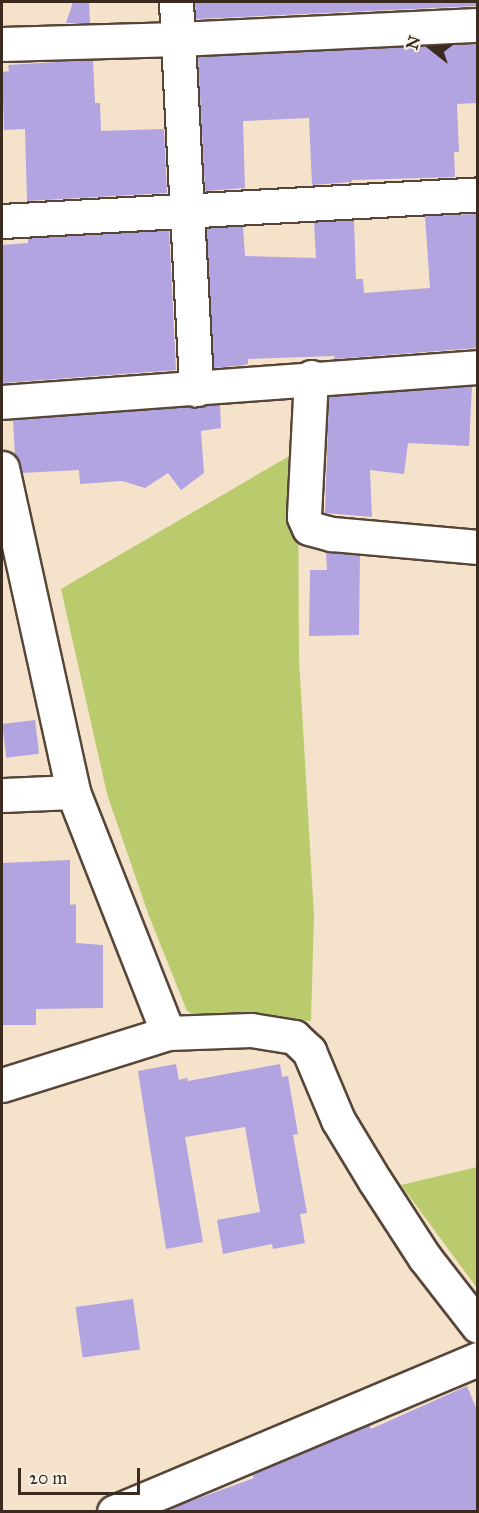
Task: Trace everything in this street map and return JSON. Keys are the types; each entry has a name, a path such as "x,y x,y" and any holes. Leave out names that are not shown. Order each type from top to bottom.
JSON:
{"street":[{"path":"176,2 196,388"},
{"path":"2,44 178,39 477,25"},
{"path":"2,221 477,194"},
{"path":"2,402 312,377 477,367"},
{"path":"312,377 304,517 309,528 332,534 477,547"},
{"path":"2,468 73,792 168,1033"},
{"path":"2,795 73,792"},
{"path":"2,1085 168,1033 251,1030 294,1036 309,1051 338,1120 381,1191 424,1258 477,1326"},
{"path":"114,1512 477,1359"}],"green space":[{"path":"298,451 299,659 314,916 311,1021 251,1017 199,1018 187,1011 149,916 107,794 61,589"},
{"path":"478,1167 477,1288 401,1185"}],"building":[{"path":"73,2 89,2 90,23 66,23"},
{"path":"195,2 477,2 477,6 196,19"},
{"path":"477,44 477,103 457,104 459,152 454,152 455,177 352,180 352,182 312,185 309,118 243,121 245,188 205,191 198,57"},
{"path":"93,60 95,103 100,103 101,131 164,129 167,193 27,201 25,129 4,130 2,72 9,71 8,65"},
{"path":"477,214 477,348 334,359 335,356 248,359 248,364 214,368 206,228 243,226 245,256 316,258 314,222 354,220 356,279 363,279 364,293 430,288 425,216"},
{"path":"169,230 176,370 2,383 2,245 28,243 28,238"},
{"path":"472,386 469,446 408,443 404,474 370,470 372,517 325,513 329,397"},
{"path":"220,405 221,428 201,431 204,473 181,490 168,473 145,488 122,481 80,484 79,470 22,473 15,455 13,420"},
{"path":"326,552 360,555 359,635 309,636 310,570 327,570"},
{"path":"35,720 39,754 6,758 2,724"},
{"path":"70,860 70,905 76,904 76,943 103,945 103,1008 36,1009 36,1025 2,1025 2,863"},
{"path":"176,1064 179,1080 187,1078 188,1081 280,1064 282,1077 288,1076 298,1134 293,1135 307,1213 300,1214 305,1243 273,1249 272,1244 223,1254 217,1220 260,1212 245,1127 185,1137 203,1242 166,1249 138,1071"},
{"path":"133,1299 140,1350 83,1358 76,1307"},
{"path":"467,1386 477,1410 477,1512 173,1512 172,1508 254,1478 252,1474 369,1425 371,1429"}]}
